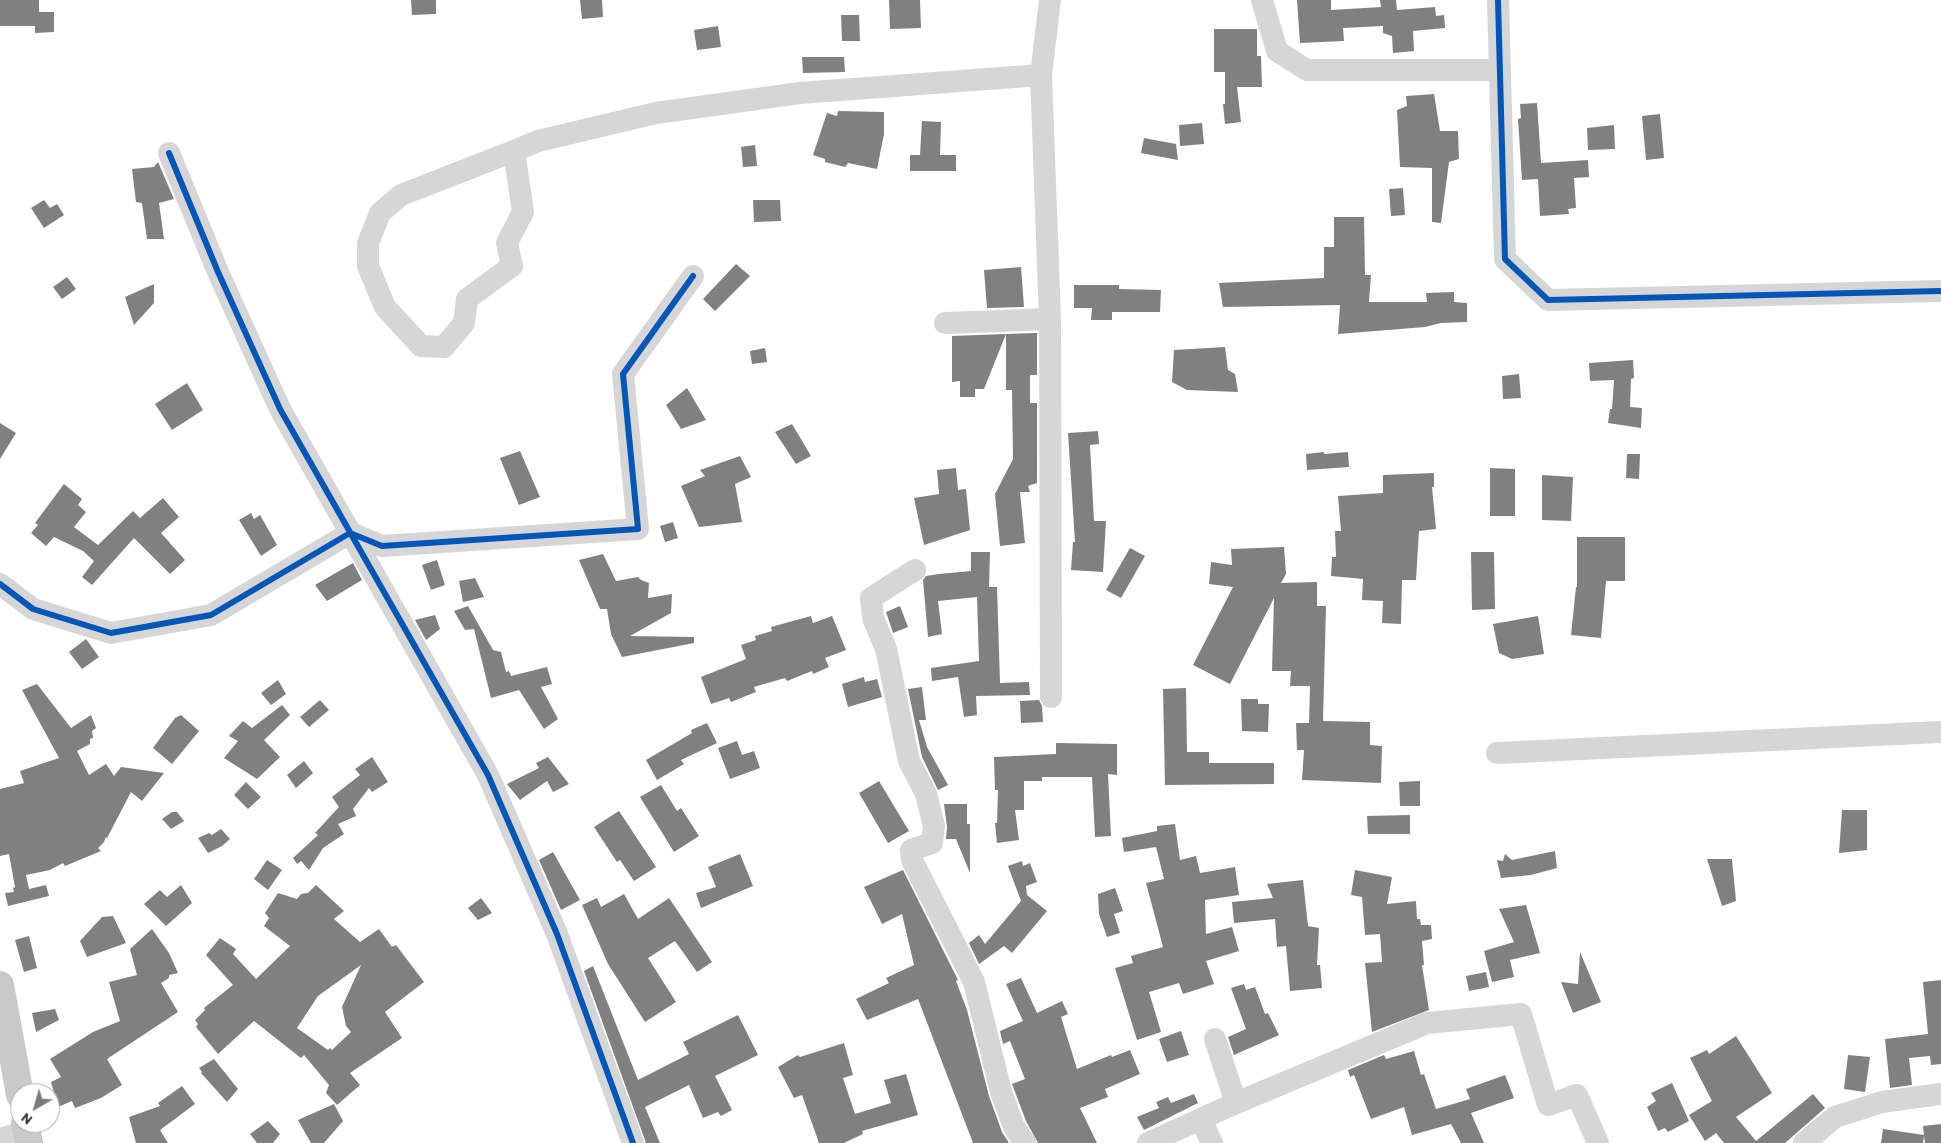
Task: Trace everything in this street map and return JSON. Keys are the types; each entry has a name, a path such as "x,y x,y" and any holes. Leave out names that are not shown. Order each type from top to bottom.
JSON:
{"main road":[{"path":"0,985 18,1083"}],"street":[{"path":"1050,0 1041,75 1050,319 1051,697"},
{"path":"1262,0 1277,51 1307,70 1500,70"},
{"path":"1498,0 1505,258 1548,300 1941,291"},
{"path":"514,151 523,212 507,242 512,266 467,299 464,323 444,347 421,346 385,307 368,266 368,243 380,213 401,195 538,141 656,113 763,97 1041,75"},
{"path":"169,153 218,272 280,409 488,775 557,934 633,1143"},
{"path":"350,533 382,546 638,529 623,374 693,276"},
{"path":"945,323 1050,319"},
{"path":"0,584 34,609 111,632 210,614 350,533"},
{"path":"916,570 871,598 873,618 886,648 909,761 926,794 934,826 932,842 911,850 912,860 974,982 1001,1092 1014,1127 1024,1143"},
{"path":"1497,753 1941,732"},
{"path":"1148,1143 1236,1103 1427,1024 1521,1014 1548,1105 1577,1094 1598,1143"},
{"path":"1215,1039 1236,1103"},
{"path":"1804,1143 1835,1117 1882,1102 1941,1094"},
{"path":"1201,1119 1212,1143"},
{"path":"0,1139 23,1133"}],"building":[{"path":"0,0 39,0 39,12 54,12 54,32 35,33 35,26 0,26"},
{"path":"411,0 436,0 436,14 412,15"},
{"path":"580,0 602,0 603,17 582,19"},
{"path":"889,0 920,0 921,28 890,29"},
{"path":"1297,0 1331,0 1331,10 1381,7 1380,0 1396,0 1397,10 1435,7 1436,16 1444,15 1445,28 1413,31 1414,51 1393,53 1392,36 1383,33 1383,26 1343,28 1344,41 1300,43"},
{"path":"841,15 859,15 860,41 842,41"},
{"path":"718,26 721,47 697,50 694,30"},
{"path":"1214,29 1257,29 1257,56 1261,56 1262,87 1237,87 1241,122 1225,124 1223,104 1225,104 1225,72 1214,72"},
{"path":"802,57 844,57 845,72 803,73"},
{"path":"1434,94 1440,131 1458,131 1459,159 1449,162 1441,223 1432,222 1432,168 1400,167 1397,110 1407,106 1406,96"},
{"path":"1537,103 1541,163 1588,160 1589,177 1574,178 1576,208 1568,209 1569,214 1540,216 1538,179 1522,180 1518,119 1521,118 1520,104"},
{"path":"838,111 884,112 884,134 877,169 848,163 845,167 825,162 825,159 813,155 827,113 837,116"},
{"path":"1660,114 1664,158 1646,160 1642,116"},
{"path":"922,121 941,122 940,155 956,155 956,171 910,171 910,155 920,155"},
{"path":"1202,123 1204,144 1180,146 1179,125"},
{"path":"1614,125 1615,149 1588,150 1587,128"},
{"path":"1144,138 1176,144 1178,160 1141,153"},
{"path":"755,145 757,166 743,167 741,147"},
{"path":"158,162 174,199 159,203 164,239 147,239 142,203 136,202 132,169 154,167"},
{"path":"1403,188 1405,215 1391,216 1389,189"},
{"path":"44,200 50,208 57,204 64,215 44,228 31,208"},
{"path":"753,200 780,200 781,221 754,222"},
{"path":"1334,217 1364,217 1365,275 1371,275 1369,302 1427,302 1426,293 1454,292 1454,302 1467,303 1467,322 1338,334 1340,305 1223,307 1219,283 1324,278 1324,247 1334,247"},
{"path":"736,264 750,276 715,311 703,299"},
{"path":"1021,267 1024,307 987,308 984,270"},
{"path":"67,277 76,289 62,299 53,287"},
{"path":"154,284 154,303 134,325 125,297"},
{"path":"1074,285 1119,285 1119,289 1161,290 1160,312 1112,312 1112,320 1091,320 1092,308 1074,308"},
{"path":"1037,333 1037,375 1030,375 1030,403 1037,403 1037,483 1028,486 1030,492 1020,492 1025,543 1000,546 995,494 1013,459 1012,390 1006,390 1006,334"},
{"path":"1006,334 984,389 975,389 975,397 960,397 960,381 952,382 952,336"},
{"path":"1225,347 1228,370 1235,374 1238,392 1187,390 1172,382 1174,350"},
{"path":"765,348 767,362 752,364 750,351"},
{"path":"1633,360 1634,378 1631,379 1630,407 1642,408 1641,428 1608,423 1610,409 1612,409 1614,380 1590,381 1589,363"},
{"path":"1519,374 1521,398 1503,399 1502,376"},
{"path":"187,383 203,410 172,430 155,404"},
{"path":"687,388 706,420 681,429 666,405"},
{"path":"0,423 16,433 0,459"},
{"path":"792,424 811,456 796,464 775,432"},
{"path":"1098,431 1099,444 1090,445 1094,521 1106,521 1103,572 1071,570 1073,542 1075,542 1068,433"},
{"path":"520,451 540,497 519,505 500,458"},
{"path":"1324,452 1324,454 1348,452 1349,467 1307,470 1306,454"},
{"path":"1627,454 1640,454 1639,479 1626,478"},
{"path":"740,456 751,477 735,484 742,522 699,527 681,486 705,476 700,470"},
{"path":"956,468 958,490 966,489 970,530 924,545 914,498 939,494 937,470"},
{"path":"1490,468 1515,469 1515,516 1490,516"},
{"path":"1434,473 1434,487 1432,487 1436,529 1419,531 1416,580 1402,580 1401,624 1382,623 1383,601 1362,600 1363,579 1331,576 1332,557 1336,557 1335,531 1341,531 1338,496 1383,493 1383,475"},
{"path":"1542,475 1573,477 1571,521 1542,520"},
{"path":"64,484 82,499 78,505 86,512 74,527 98,545 133,511 140,518 163,498 179,517 161,533 185,560 170,574 134,538 92,585 82,577 94,561 83,551 54,537 46,546 31,533 38,525 35,523"},
{"path":"251,513 254,519 260,515 277,545 261,556 239,520"},
{"path":"673,522 678,538 665,542 660,526"},
{"path":"1577,537 1625,537 1625,581 1606,581 1601,638 1571,635 1577,587"},
{"path":"1284,547 1286,574 1281,583 1317,582 1317,606 1326,606 1323,721 1370,722 1370,745 1382,746 1381,783 1302,780 1304,750 1297,750 1296,723 1309,723 1310,686 1290,686 1291,671 1272,671 1274,598 1230,684 1193,665 1233,587 1209,584 1211,562 1232,565 1231,549"},
{"path":"1130,548 1145,556 1121,598 1106,590"},
{"path":"971,552 990,552 989,587 997,587 1000,683 1029,682 1030,695 976,696 977,715 964,717 958,677 932,681 931,668 979,661 977,597 938,601 942,634 928,637 923,580 926,576 971,571"},
{"path":"1471,552 1494,552 1495,609 1472,610"},
{"path":"603,554 616,581 638,577 649,583 648,598 672,594 671,613 630,636 694,637 694,643 622,657 611,634 607,609 600,609 579,560"},
{"path":"437,560 445,585 431,590 422,565"},
{"path":"353,563 362,580 327,601 315,585"},
{"path":"475,578 484,597 463,602 459,581"},
{"path":"468,606 493,650 501,652 506,672 509,671 511,676 547,667 552,684 541,687 558,719 544,729 519,690 491,698 474,629 465,630 454,611"},
{"path":"900,606 908,627 893,633 886,612"},
{"path":"435,615 440,629 426,640 415,620"},
{"path":"811,616 813,623 832,616 846,650 825,658 829,667 813,674 812,671 787,681 785,678 754,687 756,692 731,702 729,698 711,704 701,677 746,659 741,645 756,640 755,636 772,631 771,627"},
{"path":"1538,616 1544,654 1512,659 1499,653 1493,624"},
{"path":"86,639 99,657 82,669 69,652"},
{"path":"864,677 865,682 877,679 882,697 848,707 842,684"},
{"path":"278,680 286,694 271,705 261,693"},
{"path":"37,684 71,728 91,715 96,728 92,731 93,738 90,739 90,744 77,751 89,775 106,764 114,776 121,767 164,773 142,801 131,792 107,838 98,848 101,851 65,866 63,863 50,870 26,875 29,889 46,885 49,896 8,906 5,893 14,892 13,888 15,887 9,854 0,856 0,789 24,783 20,771 59,758 22,690"},
{"path":"922,687 926,720 919,720 927,747 948,785 938,790 922,757 908,689"},
{"path":"1186,688 1187,752 1209,752 1209,763 1274,763 1274,784 1165,785 1163,689"},
{"path":"1241,699 1258,699 1258,704 1269,704 1268,732 1242,731"},
{"path":"320,700 329,710 309,727 300,717"},
{"path":"1039,700 1042,706 1043,722 1021,723 1020,701"},
{"path":"282,705 290,715 264,740 280,757 257,779 224,758 238,741 229,736 243,721 252,728"},
{"path":"181,715 199,731 172,764 153,748 175,718"},
{"path":"707,723 717,743 681,760 684,764 657,780 646,760 692,733 691,730"},
{"path":"737,741 742,755 754,751 760,768 730,779 718,748"},
{"path":"1056,743 1117,744 1117,775 1108,774 1111,836 1095,837 1092,777 1042,777 1042,781 1024,781 1024,810 1015,810 1019,840 997,843 995,823 997,823 998,790 995,790 994,757 1056,754"},
{"path":"372,757 388,782 372,792 369,788 353,809 356,816 338,824 344,834 323,848 309,870 301,861 297,864 293,858 318,835 315,833 339,807 332,797 360,775 355,769"},
{"path":"548,757 569,784 553,792 547,781 520,800 507,784 539,768 536,763"},
{"path":"304,761 313,773 296,788 287,775"},
{"path":"879,781 909,831 888,843 859,793"},
{"path":"1420,781 1420,806 1400,806 1399,782"},
{"path":"246,782 261,797 248,809 234,795"},
{"path":"661,785 677,811 681,808 699,836 674,852 640,797"},
{"path":"944,804 967,804 967,824 970,824 970,873 956,839 946,839 947,827"},
{"path":"1842,810 1867,810 1867,850 1839,853"},
{"path":"619,811 656,867 634,881 620,860 617,862 594,827"},
{"path":"172,812 177,812 184,821 171,829 162,819"},
{"path":"1410,815 1410,834 1368,834 1367,816"},
{"path":"1175,824 1180,860 1196,856 1200,873 1235,867 1239,895 1205,900 1206,934 1232,927 1239,951 1206,961 1214,984 1183,994 1179,983 1149,992 1161,1032 1137,1040 1115,968 1133,963 1131,956 1163,947 1146,883 1164,879 1156,847 1124,852 1122,838 1157,831 1157,826"},
{"path":"221,829 230,839 222,846 208,853 198,838 209,833 212,835"},
{"path":"1555,851 1557,868 1531,875 1501,878 1497,860 1503,861 1505,854 1512,860"},
{"path":"553,852 580,900 561,910 539,860"},
{"path":"740,854 753,886 701,908 696,893 716,887 708,867"},
{"path":"1707,859 1732,859 1736,901 1722,906"},
{"path":"267,860 282,870 268,890 254,879"},
{"path":"1022,861 1023,866 1030,863 1037,882 1026,886 1027,895 1047,911 1012,953 1004,946 979,964 969,943 979,935 985,944 1021,901 1008,866"},
{"path":"903,870 958,980 956,981 967,1010 989,1096 1002,1132 1009,1143 973,1143 918,999 867,1020 856,999 889,983 886,978 914,965 902,914 882,924 864,887"},
{"path":"1355,870 1392,877 1387,904 1416,901 1417,919 1420,919 1421,925 1431,925 1432,939 1422,941 1424,965 1422,965 1429,1010 1372,1032 1365,963 1382,962 1380,934 1365,935 1362,897 1351,895"},
{"path":"1303,880 1308,926 1319,928 1317,965 1320,965 1322,988 1290,991 1286,946 1277,947 1275,919 1234,923 1232,902 1273,898 1267,884"},
{"path":"181,885 192,903 166,926 144,904 160,890 167,897"},
{"path":"316,885 344,911 334,919 360,942 379,929 392,947 396,945 424,982 385,1012 402,1038 350,1073 360,1085 337,1105 326,1093 329,1085 304,1055 301,1058 254,1021 218,1054 196,1027 198,1024 195,1020 205,1010 204,1008 233,985 206,955 220,938 236,949 233,954 256,979 290,946 264,926 269,918 265,913 278,893 297,899 301,894 308,893","holes":["361,965 342,1007 346,1026 351,1032 332,1050 330,1048 328,1050 297,1028 318,996"]},
{"path":"1115,888 1123,911 1114,914 1120,933 1107,937 1099,914 1098,894"},
{"path":"624,894 638,919 669,898 712,962 697,972 675,941 648,958 676,1002 645,1022 608,964 582,905 597,898 601,907"},
{"path":"481,898 492,913 478,920 468,908"},
{"path":"1526,905 1540,953 1510,960 1514,977 1492,982 1484,951 1514,942 1499,909"},
{"path":"113,916 126,943 87,957 80,941 102,917"},
{"path":"152,929 169,953 178,973 169,975 169,978 161,983 178,1012 107,1059 122,1085 101,1098 75,1108 72,1101 60,1106 60,1083 51,1082 61,1077 50,1059 93,1032 120,1021 109,982 137,975 130,949"},
{"path":"29,936 37,968 24,972 15,940"},
{"path":"1580,952 1601,1002 1573,1013 1561,982 1578,984"},
{"path":"593,966 638,1080 689,1054 683,1042 738,1015 758,1055 715,1076 732,1110 721,1116 718,1112 703,1118 689,1085 645,1107 660,1143 646,1143 584,971"},
{"path":"1486,972 1489,987 1469,991 1466,976"},
{"path":"1021,978 1037,1013 1062,1001 1068,1014 1061,1017 1077,1069 1111,1055 1112,1057 1130,1050 1140,1074 1105,1089 1108,1097 1080,1108 1097,1143 1038,1143 1026,1121 1012,1084 1025,1079 1010,1041 1003,1044 1000,1031 1023,1021 1006,984"},
{"path":"1941,980 1941,1064 1931,1065 1930,1056 1909,1058 1912,1085 1890,1088 1885,1039 1928,1034 1923,982"},
{"path":"1244,984 1246,990 1255,987 1265,1014 1268,1013 1279,1035 1234,1055 1228,1037 1246,1029 1231,988"},
{"path":"55,1009 59,1020 36,1032 32,1013"},
{"path":"1181,1031 1189,1055 1167,1062 1159,1039"},
{"path":"1736,1036 1772,1093 1736,1117 1756,1141 1813,1094 1825,1108 1785,1143 1724,1143 1716,1133 1705,1141 1689,1115 1712,1101 1690,1058 1707,1050 1709,1054"},
{"path":"844,1043 853,1075 843,1078 855,1114 891,1103 884,1080 906,1074 918,1115 862,1131 863,1134 844,1143 819,1143 802,1095 794,1098 778,1067 798,1055 800,1057"},
{"path":"1414,1051 1421,1075 1424,1074 1436,1109 1470,1099 1466,1089 1505,1075 1514,1098 1471,1113 1484,1143 1461,1143 1451,1124 1412,1135 1404,1107 1371,1119 1354,1075 1350,1077 1348,1070 1384,1055 1386,1059"},
{"path":"1848,1055 1870,1057 1865,1092 1844,1089"},
{"path":"214,1059 238,1089 227,1102 201,1073 199,1068"},
{"path":"1672,1083 1689,1121 1668,1132 1665,1128 1658,1131 1647,1107 1656,1101 1651,1093"},
{"path":"182,1086 195,1104 160,1130 168,1143 136,1143 129,1117 160,1106 158,1103"},
{"path":"1194,1094 1198,1103 1144,1130 1137,1117 1159,1108 1156,1102 1168,1097 1171,1103"},
{"path":"334,1104 343,1121 324,1143 311,1143 298,1120"},
{"path":"268,1121 280,1134 273,1143 257,1143 250,1134"},
{"path":"1941,1124 1941,1143 1925,1143 1924,1136 1923,1143 1881,1143 1883,1129 1924,1135 1923,1126"}],"cycle path":[{"path":"1498,0 1505,259 1548,300 1941,291"},
{"path":"169,153 218,272 280,409 488,775 557,934 633,1143"},
{"path":"0,584 33,609 111,633 211,615 350,533 382,546 638,529 623,374 693,276"}]}
